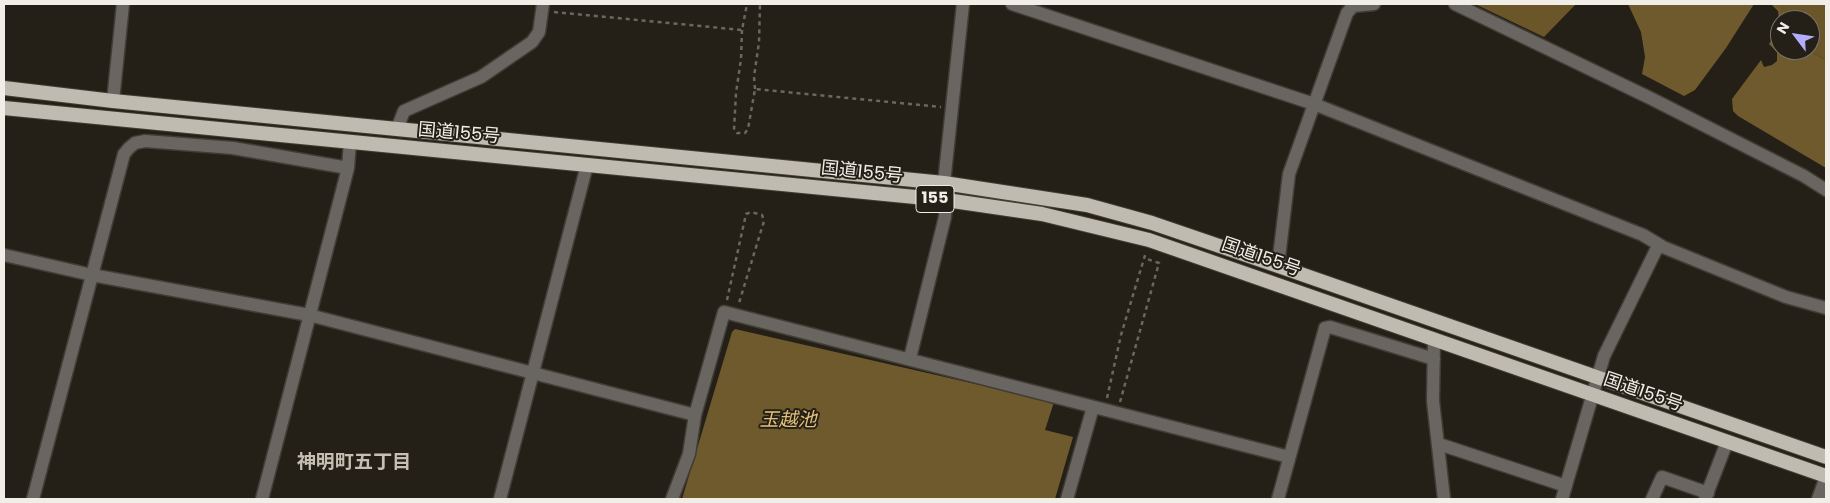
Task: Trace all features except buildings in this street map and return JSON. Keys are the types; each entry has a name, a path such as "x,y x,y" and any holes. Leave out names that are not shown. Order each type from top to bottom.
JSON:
{"highway":[{"name":"国道155号","path":"4,88 113,101 944,183 1087,205 1152,223 1598,376 1826,457"},
{"name":"国道155号","path":"4,108 946,200 1042,214 1149,240 1826,476"}],"street":[{"path":"113,101 123,4"},
{"path":"944,183 963,4"},
{"path":"1012,4 1314,104 1643,236 1663,247 1786,297 1826,308"},
{"path":"1278,266 1289,174 1314,104 1349,9 1353,6 1374,4"},
{"path":"1455,4 1650,98 1804,176 1826,190"},
{"path":"397,129 404,112 481,78 538,37 543,7"},
{"path":"34,499 124,154 135,143 145,140 233,148 348,168"},
{"path":"262,499 348,168 350,142"},
{"path":"500,499 587,165"},
{"path":"910,358 945,217 946,200"},
{"path":"1562,499 1604,356 1658,246 1663,247"},
{"path":"4,255 92,275 309,315 695,415"},
{"path":"672,499 681,480 689,454 695,415 730,313 1289,457"},
{"path":"1278,499 1325,328 1330,327 1434,359"},
{"path":"1434,339 1434,401 1444,499"},
{"path":"1067,499 1105,410"},
{"path":"1652,499 1662,477 1707,496 1726,442"},
{"path":"1439,444 1566,486"},
{"path":"1818,499 1826,476"}],"path":[{"path":"747,4 742,30 734,130 745,134 748,129 755,89 754,77 760,42 760,4"},
{"path":"543,7 742,30"},
{"path":"755,89 953,108"},
{"path":"749,212 759,214 763,217 764,221 730,313 746,214 749,212"},
{"path":"1105,410 1121,335 1149,240"},
{"path":"1105,410 1160,263 1144,258"}],"shaded area":[{"path":"1475,4 1576,4 1544,37"},
{"path":"1776,4 1826,4 1826,60 1820,57 1820,10 1778,10"}],"water":[{"path":"1628,4 1754,4 1726,48 1695,90 1684,96 1642,74 1645,57 1641,32"},
{"path":"1771,4 1776,4 1780,10 1777,10"},
{"path":"1820,57 1826,60 1826,168 1738,116 1733,111 1732,99 1761,60 1764,67 1772,65 1777,61 1820,60"},
{"name":"玉越池","path":"735,329 1054,402 1045,430 1073,437 1055,499 682,499 732,332"}],"district":[{"name":"神明町五丁目","path":"354,463"}]}
